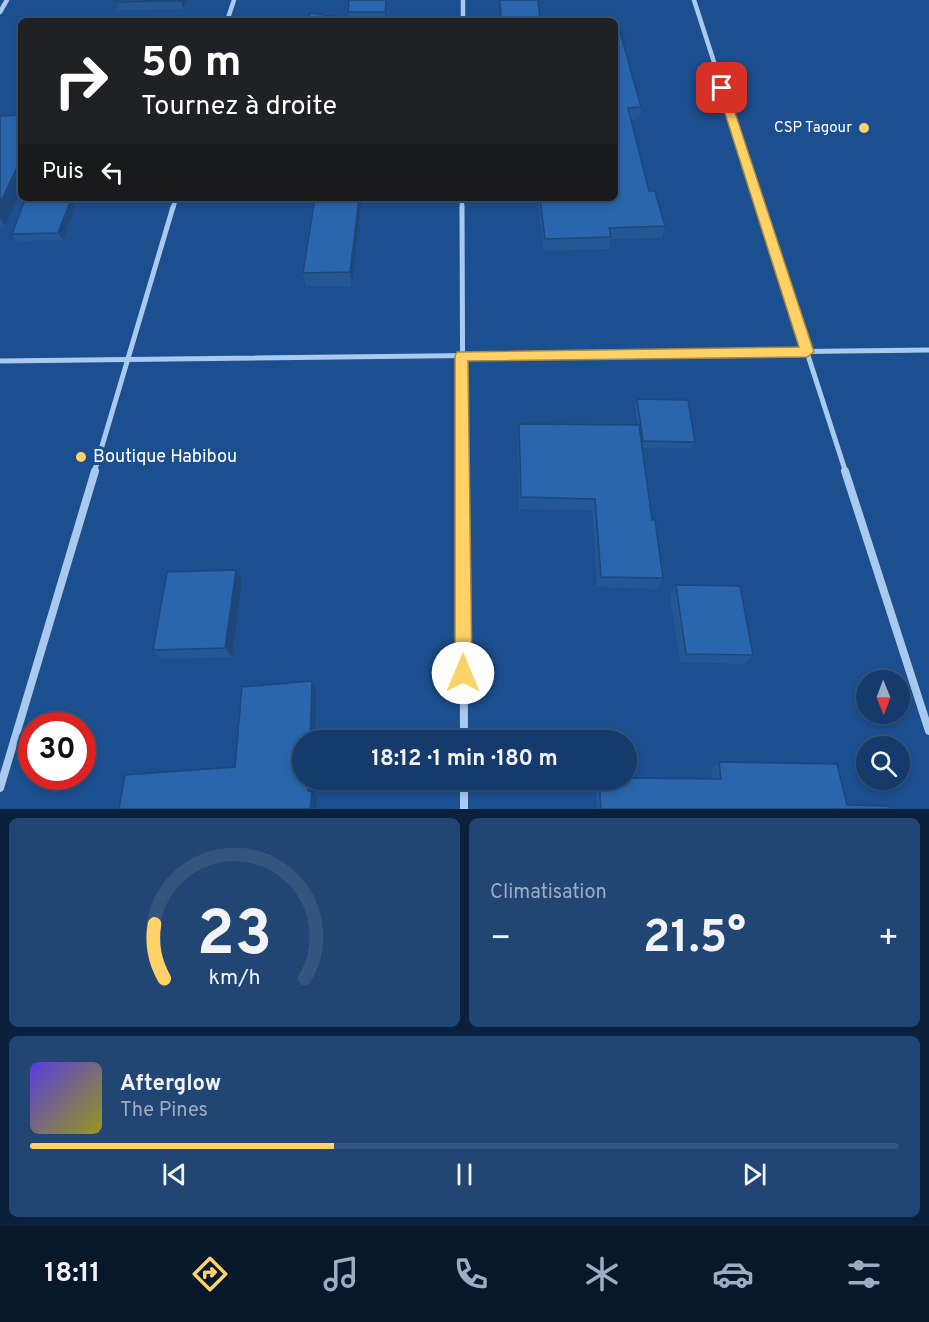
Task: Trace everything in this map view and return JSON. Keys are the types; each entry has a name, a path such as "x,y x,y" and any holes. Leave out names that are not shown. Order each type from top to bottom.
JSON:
{"street":[{"path":"0,12 7,0"},
{"path":"228,18 234,0"},
{"path":"463,0 463,18"},
{"path":"694,0 929,731"},
{"path":"0,788 175,201"},
{"path":"462,201 464,730"},
{"path":"0,361 929,350"},
{"path":"464,790 464,809"}],"building":[{"path":"117,0 181,0 181,1 116,2"},
{"path":"349,0 386,0 385,12 348,12"},
{"path":"500,0 538,0 540,18 501,18"},
{"path":"310,13 337,17 337,18 309,18"},
{"path":"618,25 641,107 628,108 649,191 655,191 665,226 609,228 611,237 545,239 540,201 618,201"},
{"path":"18,115 18,165 0,203 0,116"},
{"path":"25,201 70,201 58,233 12,234"},
{"path":"315,201 359,201 350,272 303,273"},
{"path":"637,399 688,400 695,442 643,441"},
{"path":"519,424 639,425 652,520 655,520 663,578 601,577 595,499 521,497"},
{"path":"236,570 225,648 153,650 167,572"},
{"path":"676,585 740,586 753,655 686,654"},
{"path":"312,681 310,730 292,730 292,790 312,791 310,809 119,809 125,775 235,767 242,687"},
{"path":"719,762 837,764 847,805 889,806 890,809 601,809 600,790 637,790 637,778 721,779"}],"place":[{"name":"CSP Tagour","path":"864,128"},
{"name":"Boutique Habibou","path":"81,457"}],"route":[{"path":"463,673 461,356 807,352 722,88"}]}
